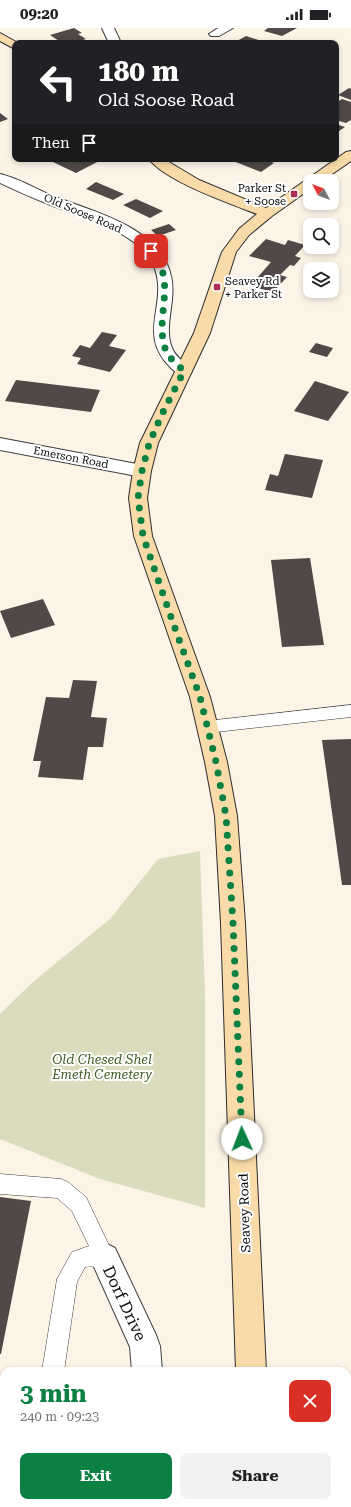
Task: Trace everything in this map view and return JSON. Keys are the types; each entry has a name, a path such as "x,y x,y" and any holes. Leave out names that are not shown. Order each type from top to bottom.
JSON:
{"street":[{"path":"108,28 114,40"},
{"path":"215,34 227,28"},
{"path":"0,36 12,44"},
{"path":"323,174 351,155"},
{"path":"159,162 186,179 267,213"},
{"name":"Old Soose Road","path":"0,178 28,191 96,217 132,234 144,243 157,258 164,277 166,294 161,332 166,353 184,371"},
{"name":"Seavey Road","path":"251,1367 234,939 226,816 216,762 200,697 143,536 138,498 142,471 149,444 202,333 229,252 244,232 267,213 303,188"},
{"name":"Emerson Road","path":"0,444 142,471"},
{"name":"Dorf Drive","path":"105,1258 145,1346 147,1367"}],"lane":[{"path":"208,727 351,711"},
{"path":"0,1184 61,1189 79,1204 105,1258"},
{"path":"54,1367 67,1279 79,1259 94,1255 105,1258"}],"green space":[{"name":"Old Chesed Shel Emeth Cemetery","path":"200,851 205,997 205,1208 100,1179 0,1139 0,1014 34,981 110,919 158,859"}],"building":[{"path":"74,28 82,33 78,34 86,39 58,40 50,35"},
{"path":"268,28 297,28 282,36 264,31"},
{"path":"246,36 259,40 239,40"},
{"path":"349,88 351,89 351,100 339,95"},
{"path":"342,99 351,102 351,120 346,123 339,121 339,101"},
{"path":"0,113 8,119 0,122"},
{"path":"339,125 345,127 339,131"},
{"path":"53,162 97,162 76,173"},
{"path":"236,162 274,163 261,172"},
{"path":"96,182 124,194 113,200 86,189"},
{"path":"136,199 163,211 150,218 123,205"},
{"path":"169,224 176,230 158,236 151,230"},
{"path":"266,239 285,245 288,240 303,244 303,247 295,256 301,258 294,266 290,265 280,275 287,277 273,292 250,286 271,262 249,256"},
{"path":"102,332 117,335 109,346 126,350 110,372 77,364 81,358 72,356 80,345 90,348"},
{"path":"316,343 333,348 327,357 309,352"},
{"path":"16,380 100,390 91,412 5,401"},
{"path":"315,381 349,392 328,421 294,411"},
{"path":"285,454 323,460 312,498 265,490 270,474 278,476"},
{"path":"310,558 324,645 282,647 271,560"},
{"path":"43,599 55,625 11,638 0,611"},
{"path":"73,680 97,681 91,717 107,718 103,747 88,747 83,780 38,777 41,761 33,761 46,697 69,698"},
{"path":"351,739 351,885 342,885 322,740"},
{"path":"0,1197 31,1201 1,1354 0,1354"}],"place":[{"name":"Parker St + Soose","path":"294,194"},
{"name":"Seavey Rd + Parker St","path":"217,287"}],"route":[{"path":"151,251 157,258 164,277 166,294 161,332 166,353 184,371 162,414 149,444 142,471 138,498 143,536 200,697 216,762 226,816 233,923 242,1139"}]}
